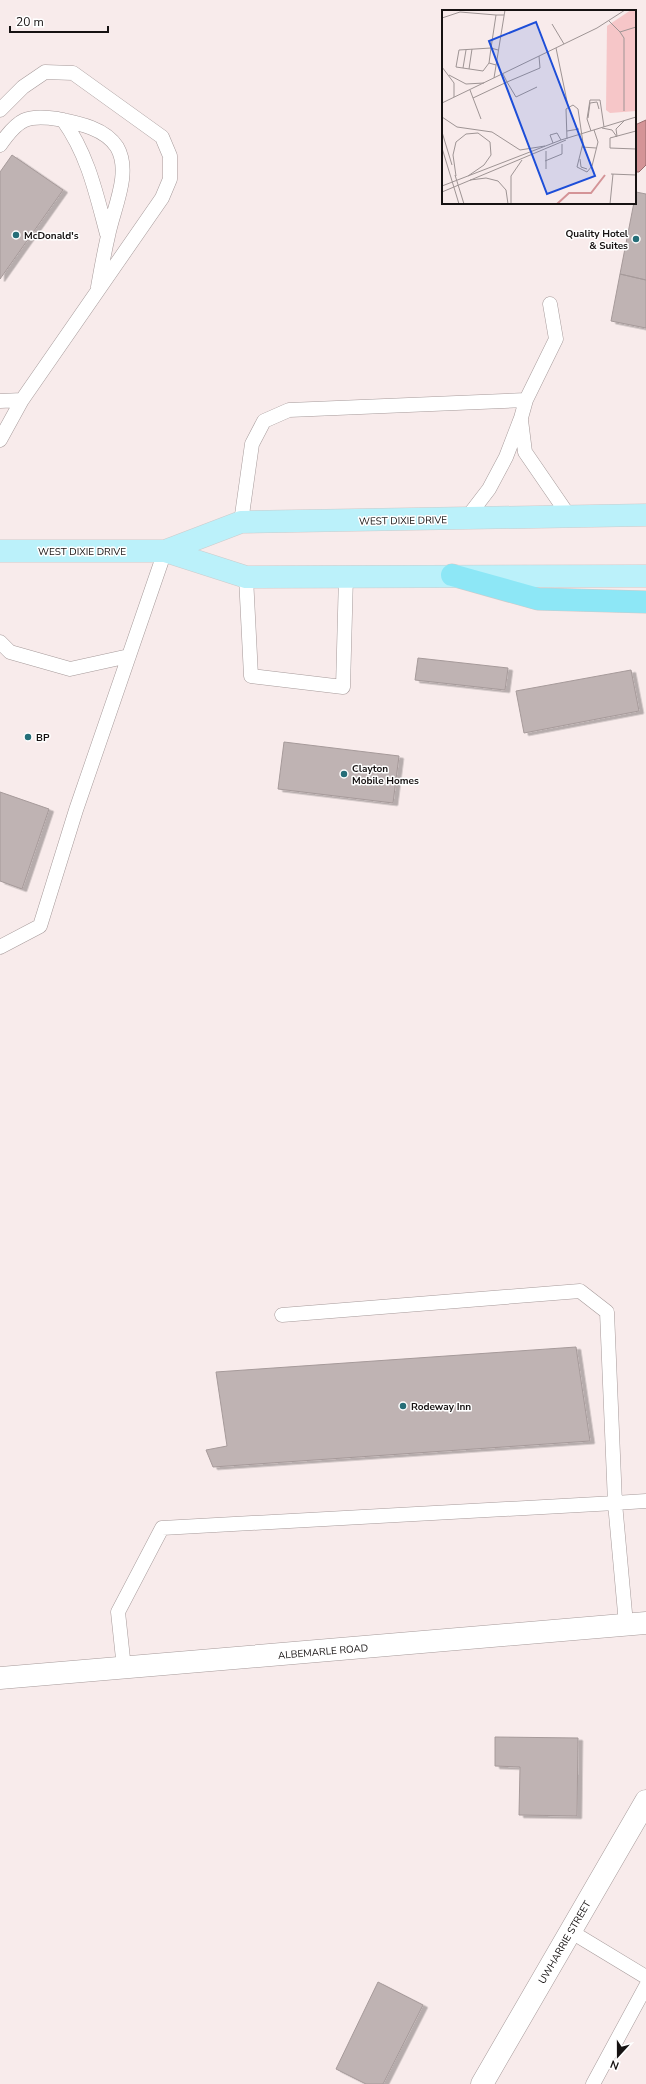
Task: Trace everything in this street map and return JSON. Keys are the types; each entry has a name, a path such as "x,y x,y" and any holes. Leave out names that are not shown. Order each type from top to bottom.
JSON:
{"highway":[{"path":"452,575 538,599 646,602"}],"main road":[{"name":"WEST DIXIE DRIVE","path":"165,551 241,522 646,515"},
{"name":"WEST DIXIE DRIVE","path":"0,551 165,551 246,577 452,575 646,576"},
{"name":"ALBEMARLE ROAD","path":"0,1678 636,1623"},
{"name":"UWHARRIE STREET","path":"482,2084 646,1801"}],"lane":[{"path":"0,110 23,87 45,72 73,73 162,137 170,156 170,178 162,198 22,400 0,440"},
{"path":"0,145 20,120 42,116 87,125 104,135 116,147 122,165 121,181 97,293"},
{"path":"63,120 77,140 94,184 108,236"},
{"path":"466,519 489,489 506,457 521,418 526,400 556,339 550,304"},
{"path":"0,402 22,400"},
{"path":"241,522 252,444 264,422 289,410 526,400"},
{"path":"521,418 525,452 569,516"},
{"path":"1,950 40,926 76,810 165,551"},
{"path":"246,577 251,676 343,687 346,576"},
{"path":"0,642 10,652 70,669 129,656"},
{"path":"282,1315 580,1291 607,1312 615,1503 636,1623"},
{"path":"124,1668 118,1612 162,1528 646,1501"},
{"path":"570,1931 646,1977"},
{"path":"593,2084 646,1986"}],"shaded area":[{"path":"646,120 646,165 639,172 636,172 636,125"}],"building":[{"name":"McDonald's","path":"12,155 63,190 0,279 0,172"},
{"name":"Quality Hotel & Suites","path":"636,192 646,194 646,280 620,274 634,204 636,204"},
{"path":"620,274 646,280 646,328 611,321"},
{"path":"418,658 508,668 505,690 415,680"},
{"path":"631,670 639,711 524,733 516,691"},
{"path":"284,742 399,756 393,803 278,789"},
{"path":"0,792 49,809 22,889 0,881"},
{"name":"Rodeway Inn","path":"576,1347 590,1441 213,1467 206,1450 227,1446 216,1372"},
{"path":"495,1737 578,1738 577,1816 519,1815 520,1767 495,1766"},
{"path":"378,1982 423,2005 383,2084 366,2084 336,2069"}],"place":[{"name":"McDonald's","path":"16,235"},
{"name":"Quality Hotel & Suites","path":"636,239"},
{"name":"BP","path":"28,737"},
{"name":"Clayton Mobile Homes","path":"344,774"},
{"name":"Rodeway Inn","path":"403,1406"}]}
